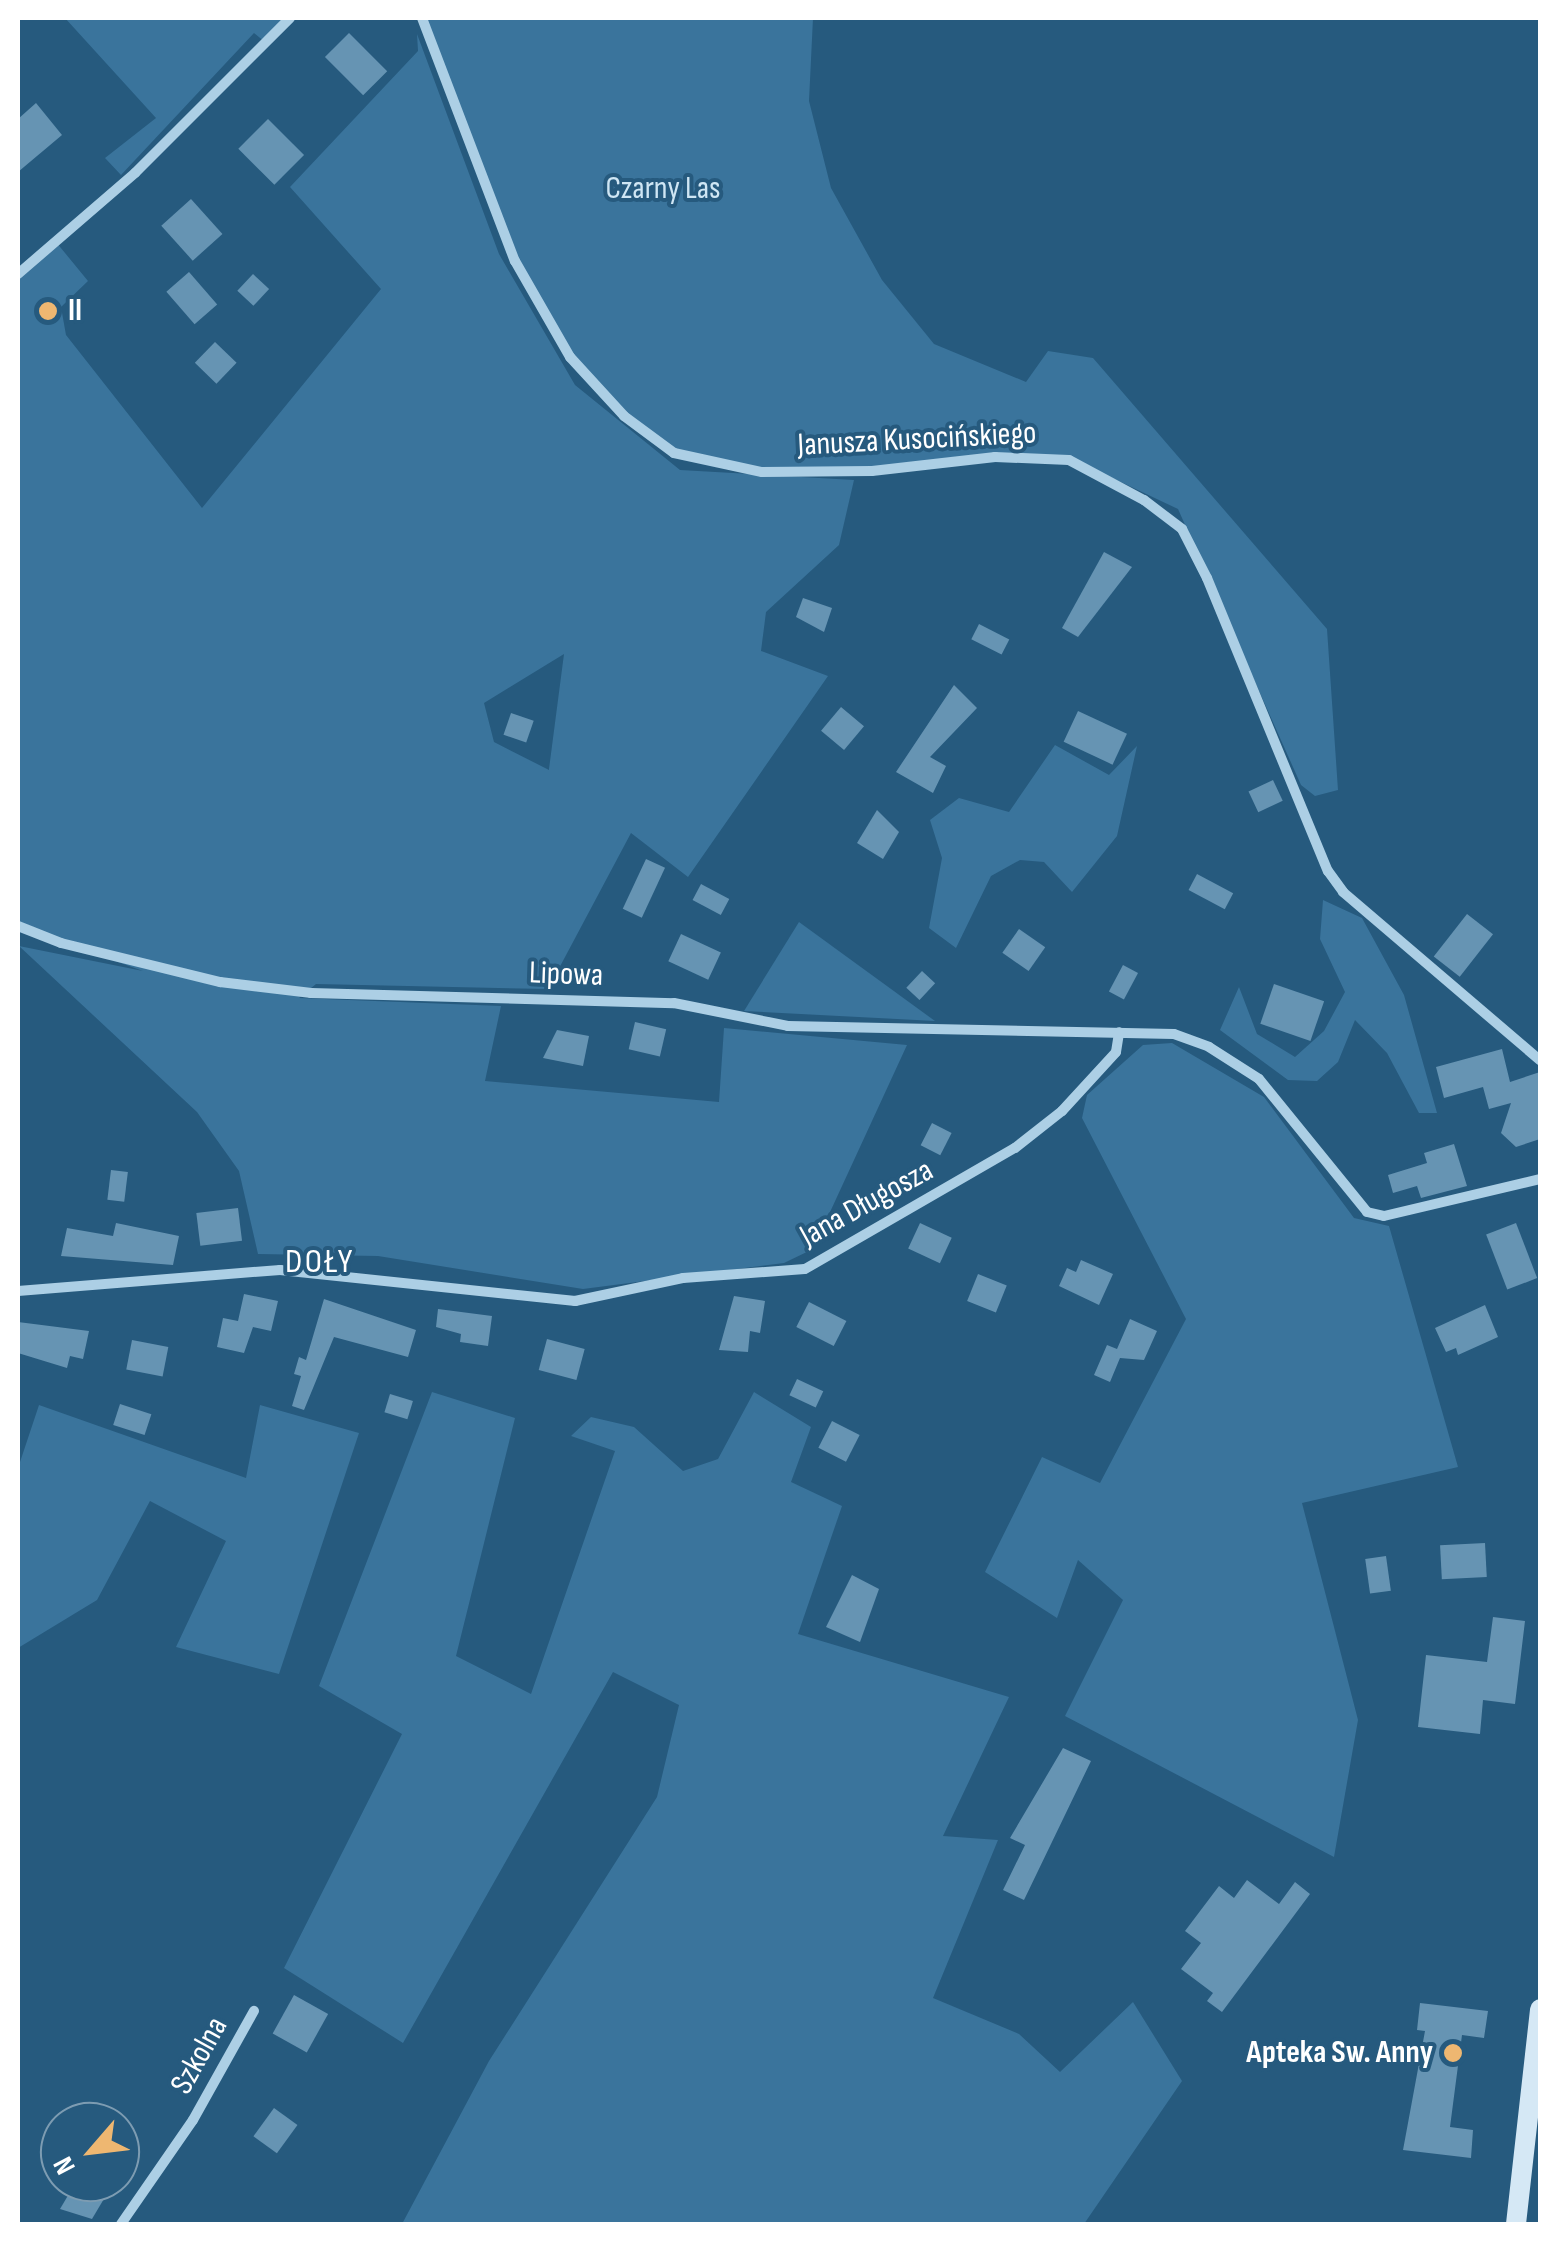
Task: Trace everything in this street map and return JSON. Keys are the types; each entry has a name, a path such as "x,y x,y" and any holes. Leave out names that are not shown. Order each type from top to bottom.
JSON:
{"main road":[{"path":"1516,2224 1540,2008"}],"street":[{"path":"18,274 135,173 290,18"},
{"name":"Janusza Kusocińskiego","path":"422,18 515,261 570,357 624,416 674,453 762,472 872,472 996,457 1069,460 1144,500 1182,529 1208,578 1328,871 1343,892 1540,1060"},
{"name":"Lipowa","path":"18,926 60,944 220,982 310,993 674,1003 788,1026 1119,1032"},
{"path":"1119,1032 1174,1034 1209,1046 1259,1080 1367,1212 1384,1216 1540,1179"},
{"name":"Jana Długosza","path":"18,1290 280,1270 575,1300 683,1278 805,1268 1015,1148 1116,1052 1119,1032"},
{"name":"Szkolna","path":"122,2224 193,2120 254,2011"}],"green space":[{"path":"65,18 290,18 265,42 254,33 121,175 105,158 156,118"},
{"name":"Czarny Las","path":"422,18 813,18 809,101 831,188 882,280 934,344 1026,382 1048,351 1093,358 1327,629 1338,790 1315,796 1301,785 1178,509 1070,458 996,455 872,470 762,470 675,451 624,416 578,366 515,261"},
{"path":"417,34 499,254 575,385 680,470 854,480 839,545 766,612 761,651 828,676 688,877 631,833 548,989 316,984 299,998 501,1006 485,1081 719,1102 724,1028 907,1045 813,1249 784,1263 583,1289 378,1256 258,1254 239,1171 197,1112 19,946 143,971 18,926 18,274 56,242 88,281 61,307 66,335 202,508 381,289 290,187 418,51","holes":["564,654 549,770 494,742 484,703"]},
{"path":"1055,745 1109,775 1137,746 1117,836 1072,892 1044,862 1020,860 991,876 956,948 929,928 942,858 930,820 959,798 1009,812"},
{"path":"1323,900 1362,918 1404,995 1437,1113 1419,1113 1387,1053 1355,1020 1338,1062 1317,1081 1288,1080 1220,1030 1239,987 1257,1034 1295,1057 1324,1031 1345,992 1320,939"},
{"path":"799,922 935,1021 744,1011"},
{"path":"1172,1043 1264,1097 1354,1218 1389,1226 1458,1467 1302,1503 1358,1720 1334,1857 1065,1716 1123,1600 1078,1560 1057,1618 985,1572 1042,1457 1100,1483 1186,1319 1082,1118 1087,1095 1143,1045"},
{"path":"432,1392 515,1418 456,1656 531,1694 615,1451 571,1436 591,1417 634,1427 683,1471 718,1459 754,1392 811,1427 791,1482 842,1506 798,1634 1009,1697 943,1836 998,1840 933,1998 1019,2034 1060,2072 1133,2002 1182,2081 1084,2224 402,2224 489,2061 657,1797 679,1705 613,1672 403,2043 284,1968 402,1734 319,1686"},
{"path":"39,1405 246,1478 260,1405 359,1433 279,1674 176,1647 226,1541 150,1501 97,1600 18,1648 18,1468"}],"building":[{"path":"349,33 387,71 363,95 325,57"},
{"path":"36,103 62,135 18,172 18,119"},
{"path":"268,119 304,155 274,185 238,149"},
{"path":"191,199 222,234 193,261 161,226"},
{"path":"189,272 217,304 195,324 166,292"},
{"path":"253,274 269,289 253,306 237,291"},
{"path":"215,342 237,363 216,384 195,363"},
{"path":"1104,552 1132,567 1078,637 1062,628"},
{"path":"803,598 832,608 824,632 796,617"},
{"path":"979,624 1009,639 1002,655 971,639"},
{"path":"954,685 977,708 930,757 946,766 933,793 896,772"},
{"path":"841,707 864,726 844,750 821,731"},
{"path":"1078,711 1127,734 1113,765 1064,742"},
{"path":"511,713 534,721 526,743 504,735"},
{"path":"1273,780 1283,801 1258,812 1249,791"},
{"path":"877,810 899,832 883,859 857,843"},
{"path":"646,859 665,868 642,918 623,909"},
{"path":"1197,874 1233,893 1225,909 1189,890"},
{"path":"701,884 729,899 721,915 693,900"},
{"path":"1467,914 1493,934 1460,977 1434,957"},
{"path":"1019,929 1045,947 1029,971 1002,953"},
{"path":"681,934 721,953 708,980 668,961"},
{"path":"1123,965 1138,973 1124,999 1109,991"},
{"path":"922,971 935,983 919,1000 906,988"},
{"path":"1274,984 1324,1001 1310,1041 1260,1024"},
{"path":"635,1022 666,1029 660,1056 629,1049"},
{"path":"557,1030 589,1036 583,1066 543,1058"},
{"path":"1502,1049 1510,1082 1540,1072 1540,1139 1516,1147 1501,1133 1511,1103 1489,1109 1483,1087 1444,1098 1436,1067"},
{"path":"932,1123 952,1133 940,1155 921,1145"},
{"path":"1454,1144 1467,1186 1421,1198 1417,1186 1393,1193 1388,1175 1427,1163 1424,1153"},
{"path":"111,1170 128,1172 124,1202 107,1200"},
{"path":"238,1208 242,1241 200,1246 196,1213"},
{"path":"116,1223 179,1236 173,1265 61,1256 67,1228 113,1236"},
{"path":"920,1223 952,1238 940,1263 908,1248"},
{"path":"1516,1223 1537,1278 1507,1290 1486,1234"},
{"path":"1081,1260 1113,1274 1099,1305 1059,1286 1067,1268 1076,1272"},
{"path":"978,1274 1007,1286 996,1313 967,1301"},
{"path":"244,1294 278,1301 271,1331 253,1327 244,1353 217,1347 223,1318 238,1321"},
{"path":"734,1296 765,1301 760,1333 750,1331 748,1352 719,1350"},
{"path":"324,1299 416,1330 408,1357 334,1337 304,1410 292,1406 301,1376 294,1374 299,1357 306,1360"},
{"path":"809,1302 846,1321 834,1346 796,1327"},
{"path":"1485,1305 1498,1337 1458,1355 1456,1348 1446,1352 1435,1328"},
{"path":"438,1309 492,1316 488,1346 460,1342 461,1334 436,1327"},
{"path":"1130,1319 1157,1331 1144,1360 1120,1358 1110,1382 1094,1375 1107,1345 1117,1349"},
{"path":"18,1322 89,1331 83,1359 70,1356 67,1368 18,1353"},
{"path":"547,1339 585,1349 576,1380 539,1370"},
{"path":"132,1340 168,1347 163,1377 126,1369"},
{"path":"797,1379 823,1391 816,1408 789,1395"},
{"path":"390,1394 413,1401 407,1419 384,1412"},
{"path":"120,1404 151,1414 145,1435 113,1425"},
{"path":"832,1421 860,1435 846,1462 818,1448"},
{"path":"1485,1543 1487,1577 1442,1579 1440,1545"},
{"path":"1386,1556 1391,1591 1370,1594 1365,1559"},
{"path":"852,1575 879,1589 860,1642 826,1627"},
{"path":"1493,1617 1525,1621 1515,1704 1483,1700 1480,1734 1418,1727 1426,1655 1487,1662"},
{"path":"1063,1748 1091,1761 1024,1900 1003,1890 1025,1845 1010,1838"},
{"path":"1247,1880 1279,1904 1295,1882 1310,1894 1222,2012 1207,2001 1213,1993 1181,1969 1201,1943 1185,1931 1219,1886 1234,1898"},
{"path":"294,1995 328,2014 307,2052 273,2033"},
{"path":"1420,2003 1488,2011 1484,2038 1462,2035 1450,2127 1473,2130 1471,2158 1403,2150 1425,2031 1417,2030"},
{"path":"274,2108 297,2125 277,2153 253,2136"},
{"path":"64,2202 102,2202 92,2219 60,2209"}],"place":[{"name":"II","path":"48,311"},
{"name":"Apteka Sw. Anny","path":"1453,2053"}],"district":[{"name":"DOŁY","path":"320,1262"}]}
